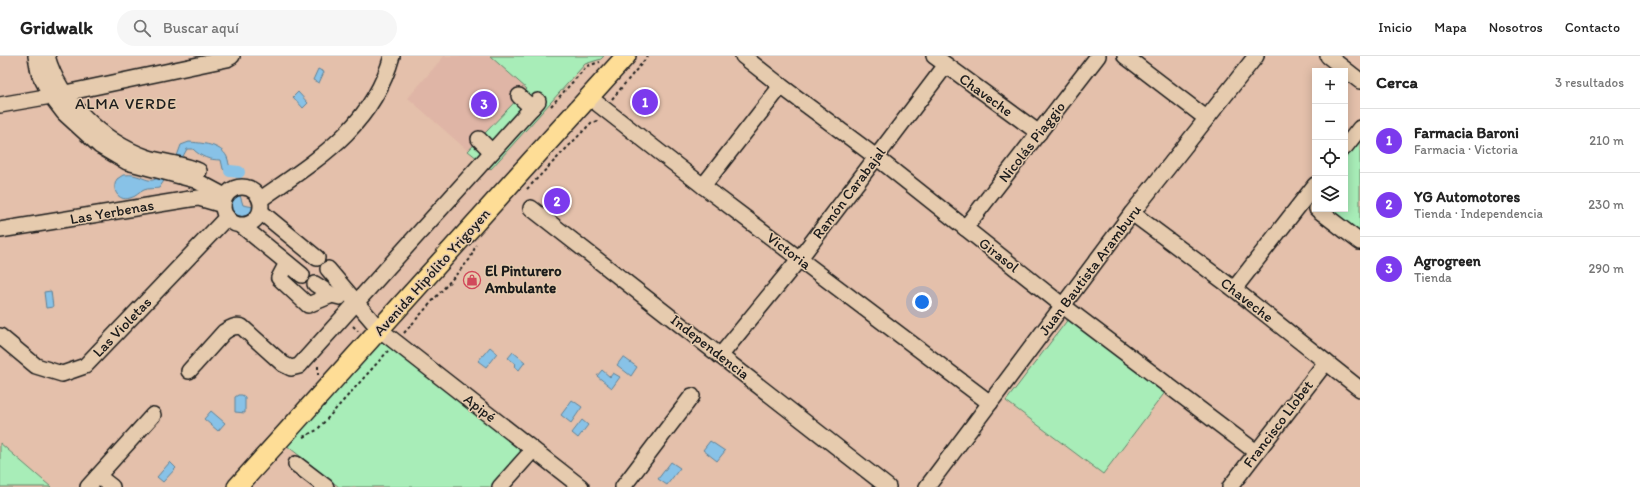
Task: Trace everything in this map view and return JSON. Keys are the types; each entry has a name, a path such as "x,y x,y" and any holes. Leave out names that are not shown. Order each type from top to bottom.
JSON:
{"main road":[{"name":"Avenida Hipólito Yrigoyen","path":"237,487 626,56"}],"street":[{"path":"36,56 39,73 58,95"},
{"path":"47,56 58,84 58,95 64,113 100,146 127,162 145,168 199,181 226,202 236,224 242,226 302,275"},
{"path":"0,105 58,95 228,59 232,56"},
{"path":"242,226 256,220 261,205 329,151 358,122 376,96 388,70 392,56"},
{"name":"Girasol","path":"743,56 876,157 1062,305 1256,452"},
{"name":"Nicolás Piaggio","path":"965,228 1098,56"},
{"path":"1125,56 1206,118"},
{"name":"Juan Bautista Aramburu","path":"927,487 1132,213 1256,56"},
{"path":"1328,56 1360,81"},
{"name":"Chaveche","path":"940,61 1039,133"},
{"name":"Ramón Carabajal","path":"720,356 800,258 876,157 940,61"},
{"path":"703,186 781,86"},
{"path":"189,371 224,332 234,327 242,327 283,364 291,368 299,366 535,105 519,96"},
{"name":"Victoria","path":"589,97 703,186 990,403"},
{"path":"1348,143 1360,128"},
{"path":"479,140 492,152"},
{"path":"226,202 236,187 248,187 258,194 261,205 317,258"},
{"name":"Las Yerbenas","path":"0,230 190,199 199,198 226,202"},
{"name":"Las Violetas","path":"0,336 36,366 62,374 85,366 226,202"},
{"path":"1234,289 1312,205"},
{"name":"Independencia","path":"532,208 888,487"},
{"path":"1321,212 1360,242"},
{"name":"Chaveche","path":"1132,213 1234,289 1360,389"},
{"path":"287,263 279,278 308,305 332,295"},
{"name":"Apipé","path":"328,269 379,330 581,487"},
{"path":"315,284 332,295 357,302"},
{"name":"Francisco Llobet","path":"1230,487 1326,362"},
{"path":"623,487 692,396"},
{"path":"88,487 153,415"},
{"path":"500,487 533,450"},
{"path":"296,464 326,487"},
{"path":"98,476 112,487"}],"path":[{"path":"527,190 592,122 598,120 603,122 614,108 611,101 613,96 648,56"},
{"path":"299,442 304,437 317,430 470,259 478,241"},
{"path":"353,326 358,331"}],"shaded area":[{"path":"444,56 490,56 527,89 468,151 408,98"}],"green space":[{"path":"490,56 604,56 601,59 585,64 491,169 468,151 527,89"},
{"path":"1360,139 1360,236 1329,212 1348,212 1348,155"},
{"path":"1069,318 1166,391 1103,474 1006,401"},
{"path":"381,341 524,450 491,487 339,487 286,445"},
{"path":"0,443 51,487 0,487"}],"water":[{"path":"318,69 324,72 319,83 313,80"},
{"path":"298,92 308,103 303,108 293,97"},
{"path":"189,142 210,145 220,149 227,157 231,168 228,173 223,169 221,160 206,158 193,149 187,149 182,158 177,156 181,145"},
{"path":"123,175 133,175 148,180 153,180 158,177 166,178 159,188 146,189 134,197 126,199 119,196 115,190 115,183 117,179"},
{"path":"239,192 243,205 259,208 250,217 239,217 232,212 232,200"},
{"path":"51,291 53,307 46,308 44,292"},
{"path":"490,347 497,353 486,367 478,361"},
{"path":"513,352 525,362 519,370 514,366 516,364 508,358"},
{"path":"623,357 637,367 631,376 617,365"},
{"path":"602,370 610,377 613,373 620,377 612,388 597,376"},
{"path":"238,395 245,397 245,413 235,412 235,397"},
{"path":"572,400 582,407 571,423 561,415"},
{"path":"211,411 225,423 218,431 204,419"},
{"path":"582,420 588,425 578,438 572,433"},
{"path":"710,441 725,451 717,461 703,450"},
{"path":"170,462 176,468 163,482 157,477"},
{"path":"671,462 680,468 667,485 658,479"}],"waterway":[{"path":"230,171 239,172"}],"place":[{"name":"Farmacia Baroni","path":"645,102"},
{"name":"Agrogreen","path":"484,104"},
{"name":"YG Automotores","path":"557,201"},
{"name":"El Pinturero Ambulante","path":"472,280"}],"district":[{"name":"ALMA VERDE","path":"126,103"}]}
